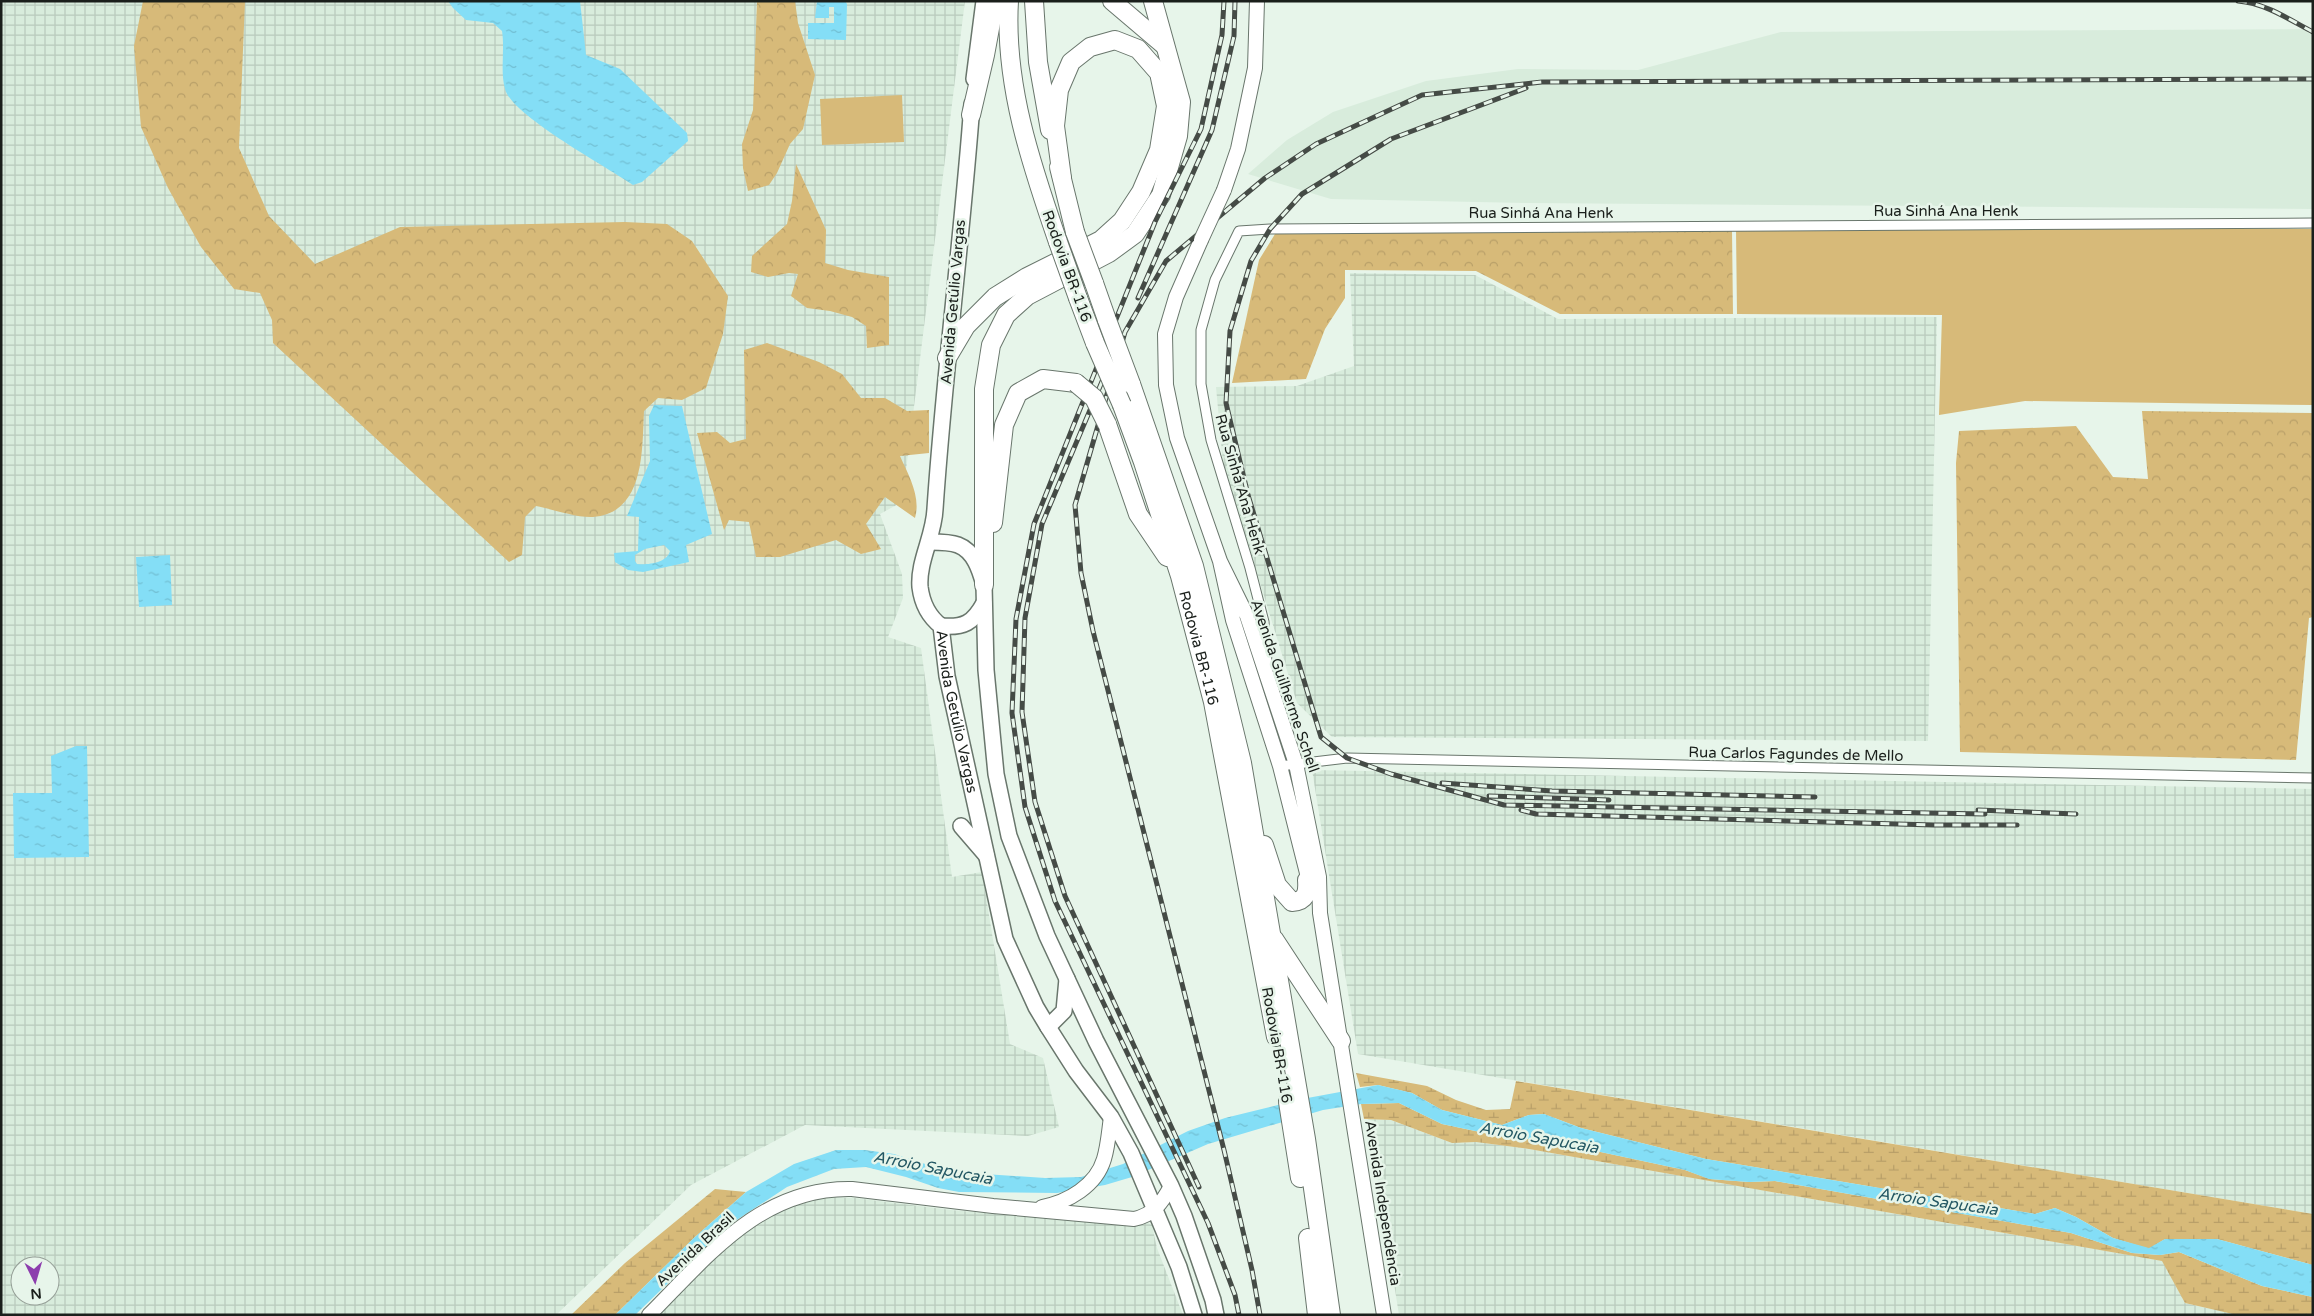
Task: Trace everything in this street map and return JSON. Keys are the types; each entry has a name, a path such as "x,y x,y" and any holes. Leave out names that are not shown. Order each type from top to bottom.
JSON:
{"highway":[{"path":"971,115 995,1"},
{"name":"Rodovia BR-116","path":"1009,1 1011,68 1022,124 1038,184 1078,298 1143,462 1180,576 1213,702 1290,1081"},
{"name":"Rodovia BR-116","path":"1034,1 1038,62 1046,117 1075,232 1131,384 1194,566 1238,745 1270,932 1290,1081 1331,1315"},
{"path":"1112,1 1165,46"},
{"path":"984,585 984,389 991,345 1006,315 1027,296 1109,253 1135,234 1161,194 1178,136 1180,102 1153,1"},
{"path":"947,358 966,326 995,297 1027,277 1101,240 1122,221 1141,192 1160,150 1166,106 1159,73 1138,49 1115,40 1090,47 1071,62 1059,90 1055,126 1062,178"},
{"path":"984,585 1004,425 1018,393 1043,379 1076,383 1094,398 1107,424 1138,514 1180,576"},
{"path":"1248,798 1277,885 1284,896 1292,902 1300,901 1308,892 1307,880"},
{"path":"1270,932 1341,1041"},
{"name":"Rodovia BR-116","path":"1300,1141 1305,1210 1317,1315"}],"main road":[{"name":"Avenida Getúlio Vargas","path":"984,1 976,54 947,358 935,519 922,566 920,588 925,608 930,618 941,626 947,676 1005,939 1036,1007 1076,1071 1111,1117 1131,1153 1179,1267 1194,1315"},
{"name":"Avenida Guilherme Schell","path":"1257,1 1255,68 1238,149 1224,190 1176,297 1166,334 1166,385 1177,438 1220,561 1233,620 1280,766 1307,880 1320,913"},
{"path":"930,542 958,544 966,550 972,556 981,573 984,585"},
{"name":"Avenida Guilherme Schell","path":"1220,561 1247,616 1296,764 1319,877 1320,913 1349,1096"},
{"name":"Avenida Getúlio Vargas","path":"984,585 986,670 996,774 1009,836 1047,936 1096,1041 1151,1144 1184,1216 1213,1300 1216,1315"},
{"path":"941,626 952,627 966,624 976,618 984,604"},
{"path":"1254,688 1269,685"},
{"path":"961,826 988,857"},
{"path":"1048,1027 1064,1011 1067,978"},
{"name":"Avenida Independência","path":"1349,1096 1384,1315"},
{"name":"Avenida Brasil","path":"1031,1208 1059,1203 1080,1191 1098,1173 1104,1160 1111,1117"},
{"path":"1155,1210 1164,1200 1170,1184"},
{"name":"Avenida Brasil","path":"649,1315 723,1242 744,1224 789,1199 831,1189 852,1189 1134,1219 1144,1217 1155,1210"}],"street":[{"name":"Rua Sinhá Ana Henk","path":"1269,685 1264,622 1250,568 1210,440 1201,384 1201,330 1215,280 1239,231 1270,229 2313,222"},
{"name":"Rua Carlos Fagundes de Mello","path":"1280,766 1347,758 2313,778"}],"shaded area":[{"path":"1,1 965,1 902,502 880,514 902,574 903,598 888,637 921,648 952,877 982,872 1010,1044 1043,1058 1059,1127 1028,1136 805,1125 691,1185 556,1315 1,1315"},
{"path":"2313,29 2313,209 1529,203 1331,199 1248,174 1287,140 1333,112 1426,81 1518,69 1638,70 1781,32"},
{"path":"1350,273 1475,275 1558,319 1937,317 1928,741 1332,737 1297,703 1223,463 1216,387 1297,386 1354,366"},
{"path":"1312,770 2313,789 2313,1214 1358,1054"},
{"path":"1368,1119 1391,1120 1452,1143 1476,1142 1529,1149 2163,1261 2185,1303 2237,1315 1399,1315"},
{"path":"823,1197 855,1198 951,1210 1073,1221 1148,1223 1152,1225 1157,1248 1183,1315 659,1315 748,1229 777,1210"}],"green space":[{"path":"143,1 245,1 239,148 269,216 315,264 400,227 625,222 667,224 692,241 728,296 723,334 706,388 682,400 658,398 644,411 641,461 631,492 623,504 610,513 593,517 572,515 536,506 525,517 522,555 509,562 273,343 272,320 260,293 234,289 201,247 168,188 141,127 134,46"},
{"path":"757,1 795,1 798,23 815,75 803,129 790,144 777,173 769,185 748,191 743,168 742,144 753,110"},
{"path":"902,95 904,142 822,145 820,99"},
{"path":"796,164 826,230 825,263 848,270 889,277 889,345 867,348 866,326 852,317 830,311 807,308 791,296 798,274 789,273 768,277 751,272 752,256 787,224 792,201"},
{"path":"1736,229 2313,229 2313,405 2025,401 1939,415 1942,315 1737,314"},
{"path":"1732,230 1733,314 1560,314 1476,271 1345,270 1345,298 1325,329 1306,379 1232,383 1259,260 1275,234"},
{"path":"767,343 819,362 842,374 861,398 885,398 907,411 929,410 929,453 900,456 915,494 915,518 885,497 866,524 881,549 861,554 836,540 780,557 756,557 749,522 729,520 724,530 697,433 717,432 730,443 746,439 744,350"},
{"path":"2142,411 2313,413 2313,617 2309,618 2296,760 1960,752 1956,463 1959,431 2076,426 2113,477 2148,479"},
{"path":"1356,1073 1427,1086 1456,1100 1486,1110 1510,1109 1516,1081 2313,1214 2313,1265 2217,1239 2165,1239 2149,1249 2113,1238 2076,1217 2055,1208 2035,1214 1706,1159 1581,1128 1544,1114 1529,1115 1502,1125 1442,1110 1412,1093 1378,1085 1360,1087"},
{"path":"1399,1103 1442,1124 1499,1136 1549,1141 1685,1170 1710,1179 1749,1182 1775,1181 2071,1233 2132,1253 2160,1255 2179,1252 2262,1286 2313,1297 2313,1315 2237,1315 2185,1303 2162,1261 1529,1149 1476,1142 1452,1143 1391,1120 1364,1119 1361,1104"},
{"path":"715,1189 746,1192 695,1237 615,1315 571,1315 625,1263"}],"water":[{"path":"448,1 580,1 586,55 620,69 687,133 688,141 642,182 633,185 541,126 511,100 505,89 504,82 502,31 493,23 466,20"},
{"path":"817,1 845,1 847,4 846,40 808,39 808,23 834,23 834,7 829,7 829,18 815,18"},
{"path":"654,405 682,406 712,534 686,545 689,562 643,572 628,570 615,562 614,553 638,551 639,517 627,516 650,461 649,416","holes":["664,545 670,551 661,561 646,564 637,564 635,561 635,555 645,549"]},
{"path":"170,555 172,605 139,607 136,557"},
{"path":"76,746 87,746 89,857 14,858 13,793 52,793 51,756"},
{"name":"Arroio Sapucaia","path":"1378,1085 1412,1093 1442,1110 1502,1125 1529,1115 1544,1114 1581,1128 1706,1159 2035,1214 2055,1208 2076,1217 2113,1238 2149,1248 2165,1239 2217,1239 2313,1265 2313,1297 2262,1286 2179,1252 2160,1255 2132,1253 2071,1233 1775,1181 1749,1182 1709,1179 1685,1170 1549,1141 1499,1136 1442,1124 1399,1103 1361,1104 1323,1110 1208,1144 1132,1177 1105,1185 1057,1193 959,1192 938,1188 906,1177 866,1167 834,1169 787,1187 726,1227 635,1315 615,1315 695,1237 746,1192 794,1164 836,1150 865,1150 894,1154 941,1169 969,1173 1045,1178 1081,1177 1123,1164 1188,1131 1225,1118 1302,1099"}],"railway":[{"path":"1224,1 1222,35 1201,129 1155,222 1034,524 1016,619 1012,713 1025,807 1055,901 1208,1223 1235,1295 1239,1315"},
{"path":"1138,298 1212,130 1234,36 1235,1"},
{"path":"2238,1 2248,2 2268,9 2313,32"},
{"path":"1260,1315 1252,1270 1224,1150 1093,631 1081,573 1075,505 1125,332 1166,261 1265,178 1316,144 1422,95 1542,82 2313,79"},
{"path":"1526,88 1391,139 1302,194 1270,229 1251,261 1230,331 1226,403 1248,495 1321,737 1347,758 1391,774 1504,805 1985,814"},
{"path":"1109,365 1042,524 1025,618 1022,712 1035,802 1065,896 1199,1187"},
{"path":"1442,783 1552,791 1815,797"},
{"path":"1489,796 1609,800"},
{"path":"1521,810 1536,814 1934,825 2017,825"},
{"path":"1978,810 2076,814"}]}
